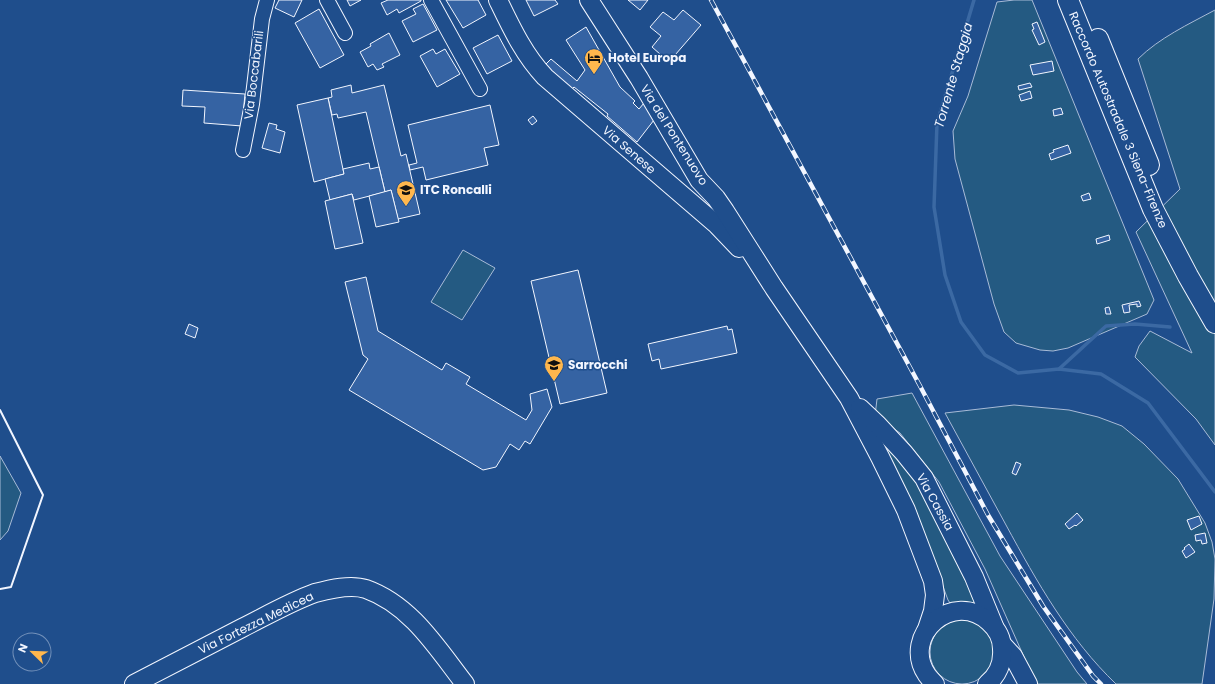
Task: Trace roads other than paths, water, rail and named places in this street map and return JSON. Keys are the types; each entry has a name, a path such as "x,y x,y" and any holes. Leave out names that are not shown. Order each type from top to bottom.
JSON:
{"highway":[{"name":"Raccordo Autostradale 3 Siena-Firenze","path":"1068,0 1153,209 1188,276 1215,323"},
{"name":"Raccordo Autostradale 3 Siena-Firenze","path":"1082,0 1164,202 1215,298"}],"main road":[{"name":"Via Senese","path":"498,0 516,36 532,62 542,73 563,93 730,237 774,288"},
{"name":"Via del Pontenuovo","path":"590,0 699,180 725,211 774,288"},
{"path":"679,193 701,201 706,198 709,191"},
{"name":"Via Cassia","path":"774,288 849,398 906,510 933,581 934,603 920,651 924,684"},
{"name":"Via Cassia","path":"849,398 878,425 904,453 924,478 974,577 999,635 1002,644 1003,658 994,683"},
{"name":"Via Fortezza Medicea","path":"134,684 302,598 323,591 354,588 364,589 375,593 404,611 427,635 465,684"},
{"name":"Via Cassia","path":"927,629 935,620 946,613 959,610 972,612 984,617 994,626"},
{"name":"Via Cassia","path":"1002,644 1013,656 1028,684"},
{"path":"921,662 926,674 935,684"}],"street":[{"name":"Via Boccabarili","path":"243,150 252,104 262,19 267,0"},
{"path":"327,0 345,33"},
{"path":"432,0 480,89"}],"waterway":[{"name":"Torrente Staggia","path":"974,0 937,123 934,207 945,275 961,322 985,355 1018,373 1059,369 1101,374 1148,403 1215,492"},
{"path":"1059,369 1106,326 1135,324 1170,327"}],"railway":[{"path":"711,0 919,384 988,515 1043,606 1093,676 1101,684"}],"place":[{"name":"Hotel Europa","path":"594,75"},
{"name":"ITC Roncalli","path":"406,207"},
{"name":"Sarrocchi","path":"554,382"}]}
